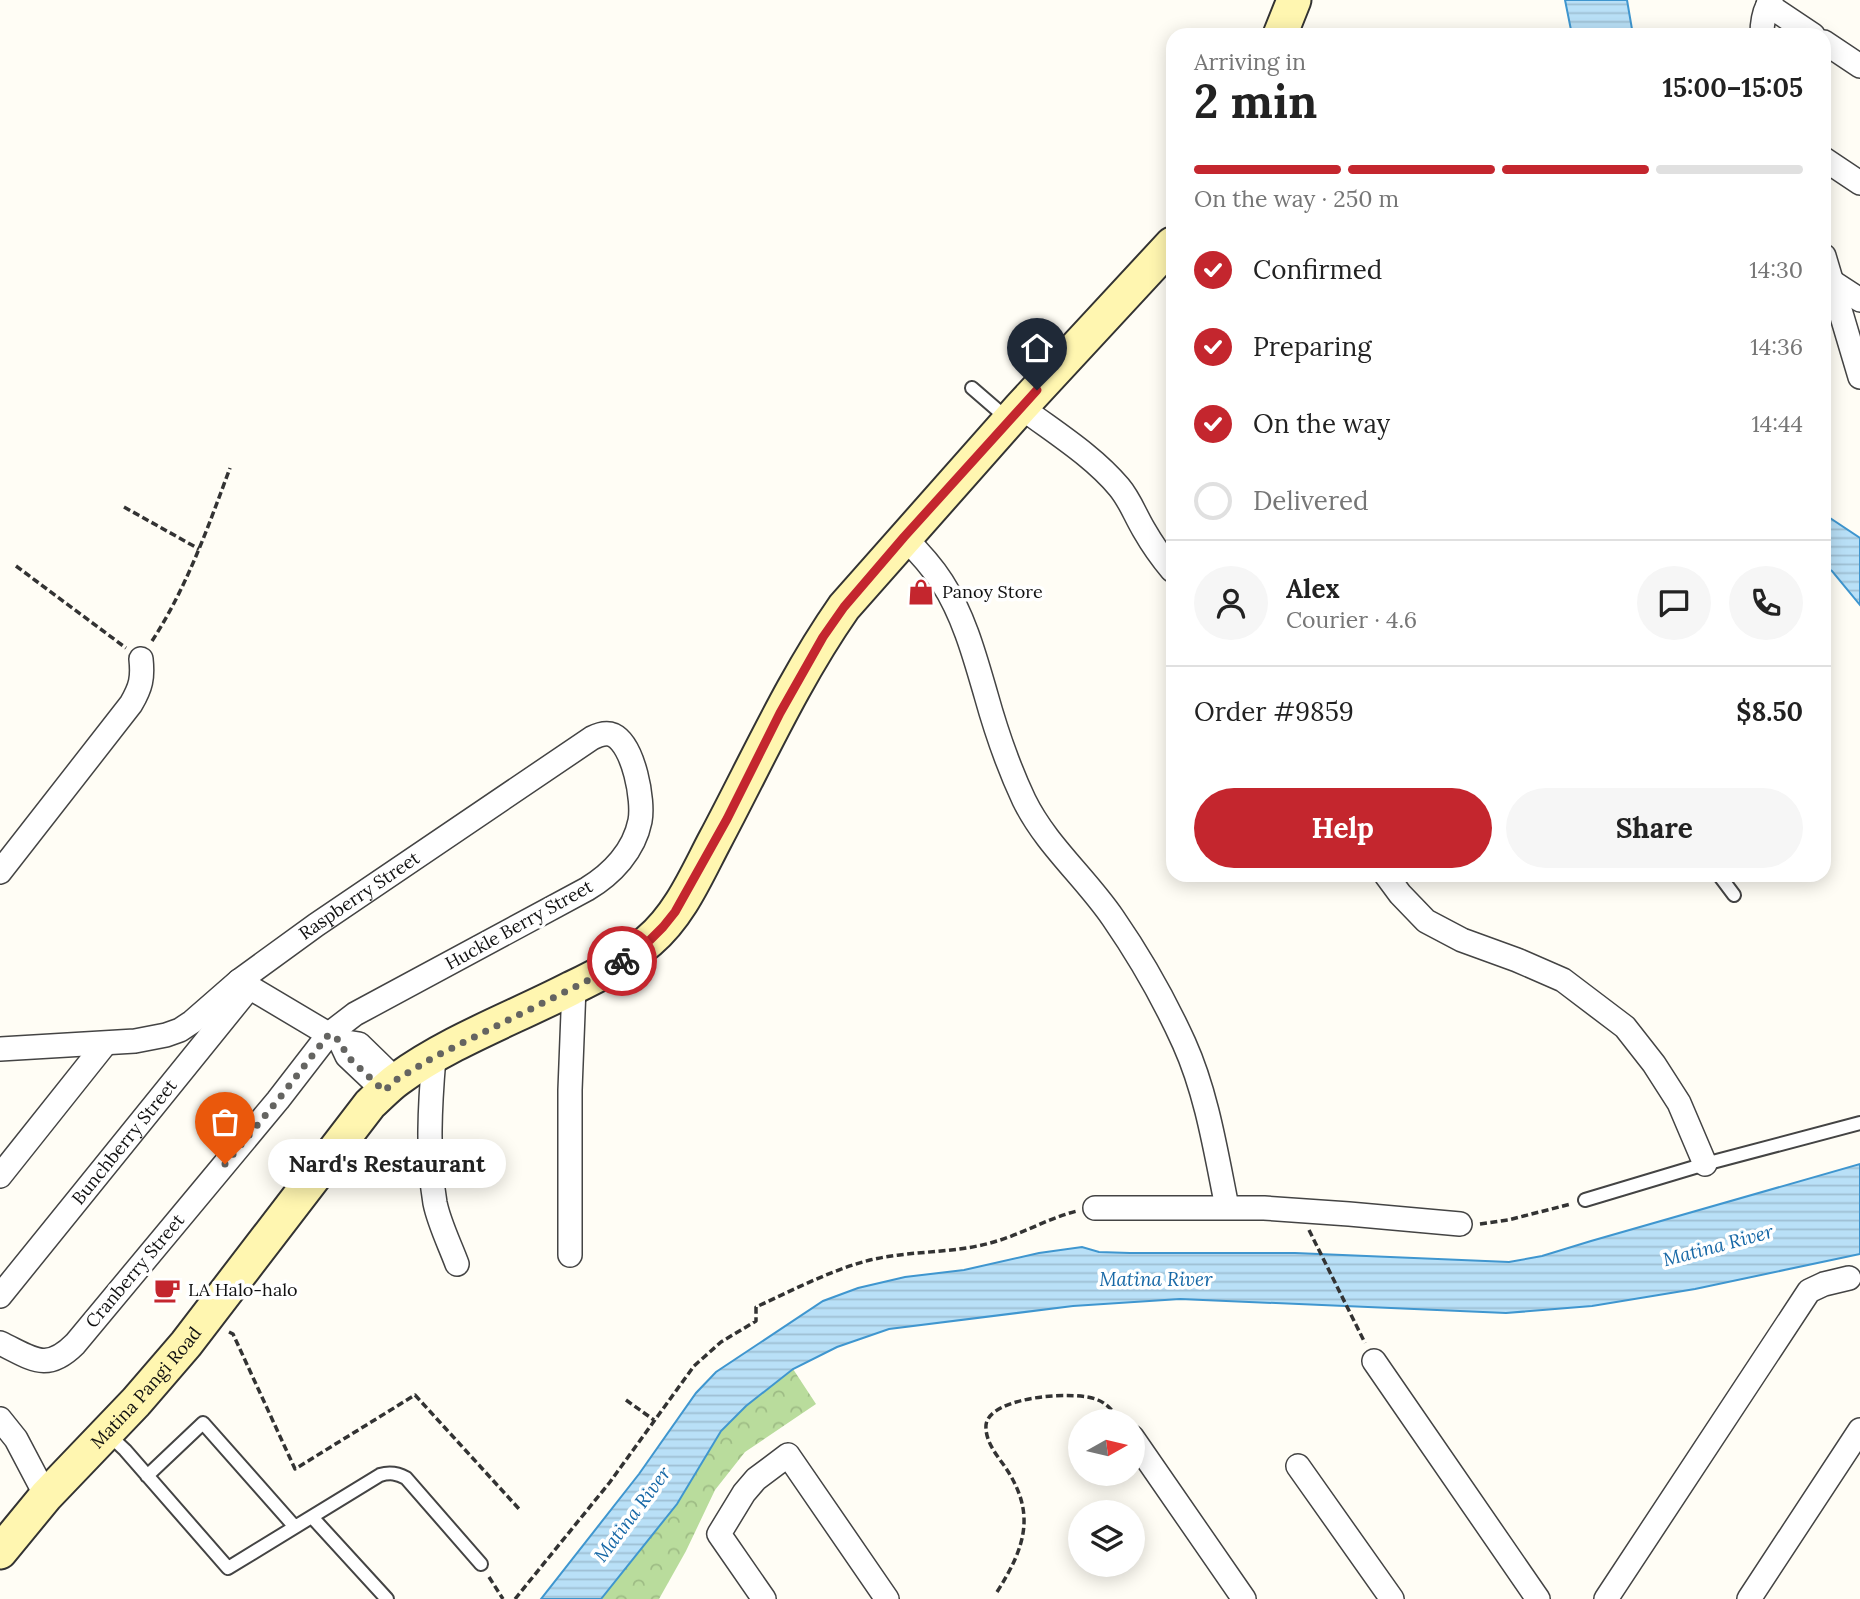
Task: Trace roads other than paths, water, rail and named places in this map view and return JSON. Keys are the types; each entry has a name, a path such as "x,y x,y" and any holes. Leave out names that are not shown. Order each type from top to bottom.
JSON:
{"street":[{"path":"1283,28 1294,0"},
{"path":"1762,28 1769,3 1803,28"},
{"path":"1831,47 1860,66"},
{"path":"1831,164 1860,183"},
{"name":"Matina Pangi Road","path":"0,1552 46,1496 163,1372 370,1104 390,1086 434,1057 599,975 636,951 663,927 675,912 727,819 780,713 823,637 844,607 1015,414 1166,250"},
{"path":"1831,281 1860,300"},
{"path":"1831,281 1860,377"},
{"path":"1015,414 1104,470 1121,489 1166,562"},
{"path":"904,537 926,559 958,611 1009,768 1030,812 1040,830 1106,908 1130,942 1185,1044 1207,1115 1227,1207"},
{"path":"0,872 131,704 140,688 141,659"},
{"name":"Raspberry Street","path":"0,1049 105,1044 153,1038 180,1030 244,985 348,903 592,738 611,735"},
{"name":"Huckle Berry Street","path":"335,1038 355,1014 587,889 617,866 634,840 641,810 639,785 629,756 623,745 611,735"},
{"path":"1391,882 1426,921 1462,940 1563,980 1625,1027 1654,1064 1679,1103 1705,1164"},
{"path":"244,985 335,1038 347,1056 390,1086"},
{"name":"Bunchberry Street","path":"0,1296 198,1051 244,985"},
{"path":"570,1255 570,1090 574,987"},
{"path":"180,1030 198,1051"},
{"name":"Cranberry Street","path":"0,1343 34,1359 45,1361 65,1354 278,1100 335,1038"},
{"path":"0,1176 105,1044"},
{"path":"434,1057 430,1098 430,1146 436,1205 457,1264"},
{"path":"1095,1208 1227,1207 1299,1210 1460,1224"},
{"path":"1606,1599 1809,1290 1849,1278"},
{"path":"1369,1351 1538,1599"},
{"path":"0,1419 16,1439 46,1496"},
{"path":"1749,1599 1860,1430"},
{"path":"764,1599 719,1534 744,1493 756,1479 788,1455 887,1599"},
{"path":"1145,1456 1244,1599"},
{"path":"1298,1466 1392,1599"}],"lane":[{"path":"972,388 1015,414"},
{"path":"1724,882 1734,895"},
{"path":"1585,1200 1705,1164 1860,1123"},
{"path":"147,1476 204,1423 295,1527"},
{"path":"107,1433 228,1569 389,1472 406,1478 481,1564"},
{"path":"312,1517 387,1599"}],"water":[{"path":"1565,0 1627,0 1632,28 1571,28"},
{"path":"1831,519 1860,538 1860,605 1832,571"},
{"name":"Matina River","path":"1860,1164 1860,1254 1695,1289 1592,1306 1506,1313 1180,1299 1073,1306 889,1329 837,1347 793,1369 746,1406 721,1431 677,1504 601,1599 541,1599 639,1474 696,1393 716,1372 823,1301 858,1288 905,1277 964,1270 1039,1253 1082,1247 1099,1252 1295,1253 1509,1262 1542,1256"}],"place":[{"name":"Panoy Store","path":"921,592"},
{"name":"Nard's Restaurant","path":"225,1164"},
{"name":"LA Halo-halo","path":"167,1290"}]}
